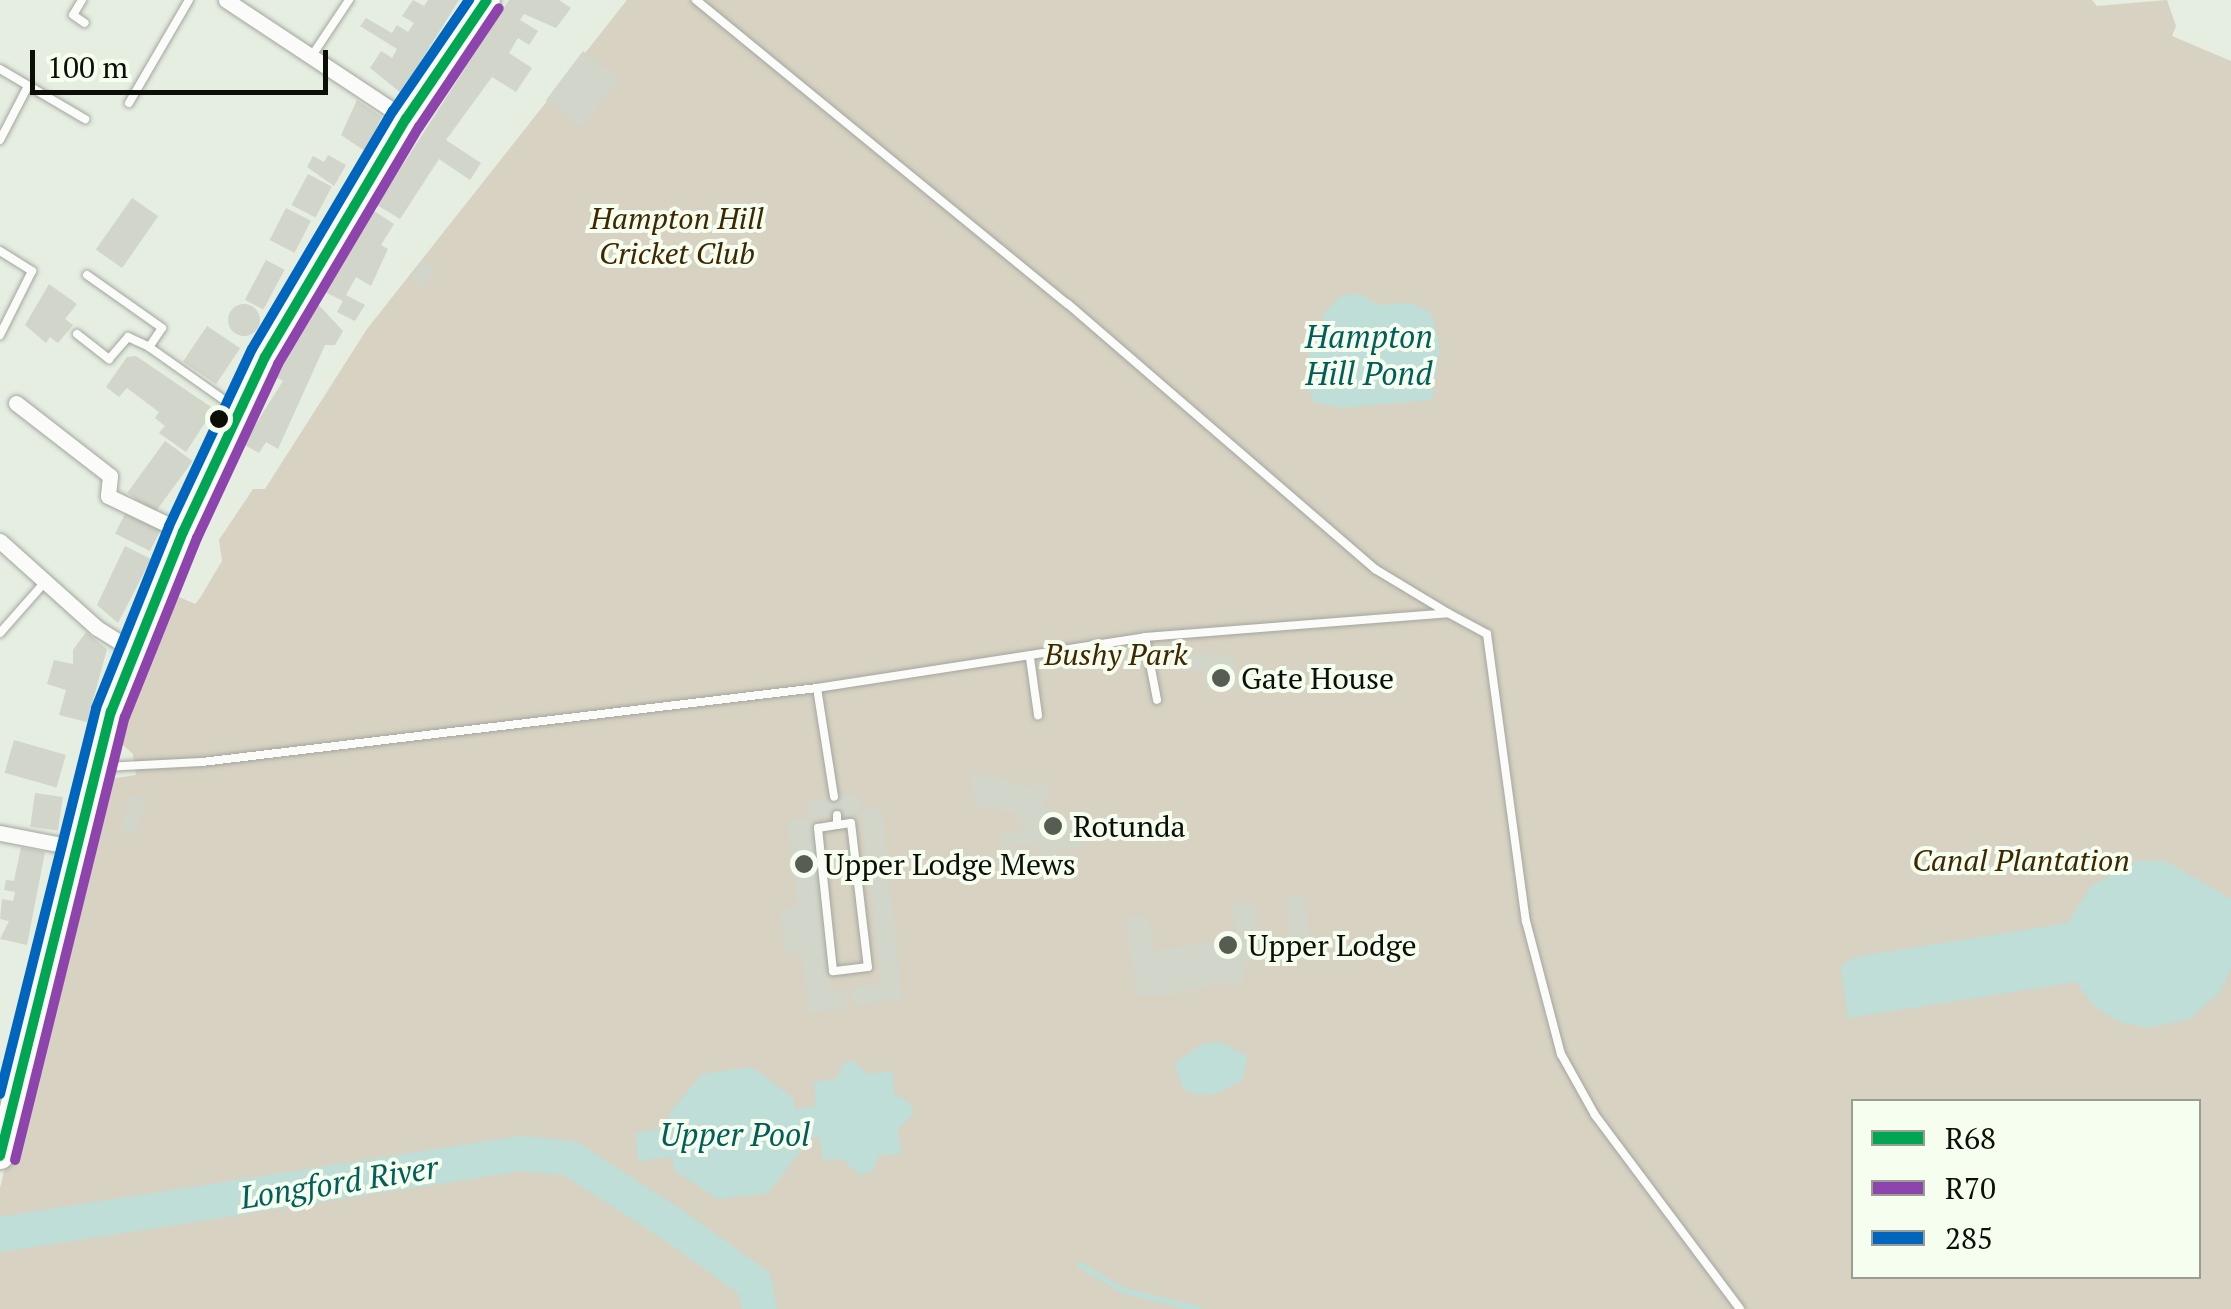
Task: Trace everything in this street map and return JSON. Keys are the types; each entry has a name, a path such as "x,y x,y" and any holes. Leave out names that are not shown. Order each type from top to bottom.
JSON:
{"main road":[{"path":"0,1156 7,1091 96,767 134,651 183,532 238,410 406,119 487,0"}],"street":[{"path":"230,1 406,119"},
{"path":"16,403 110,476 108,496 183,532"},
{"path":"0,541 45,582 134,651"},
{"path":"0,833 73,848"}],"lane":[{"path":"82,0 73,15 85,23"},
{"path":"129,103 189,0"},
{"path":"311,57 348,0"},
{"path":"696,0 1068,304 1374,568 1448,613 1477,624 1493,652 1526,920 1561,1054 1595,1115 1740,1309"},
{"path":"0,69 85,120"},
{"path":"0,140 28,86"},
{"path":"0,251 32,272 0,335"},
{"path":"87,275 162,328 149,346"},
{"path":"77,334 108,359 128,337 149,346 238,410"},
{"path":"0,633 45,582"},
{"path":"96,767 202,762 818,688 1030,658 1145,637 1448,613"},
{"path":"1145,637 1157,700"},
{"path":"1030,658 1038,715"},
{"path":"818,688 834,797"},
{"path":"837,820 851,823 868,967 833,971 818,828 837,820"}],"green space":[{"name":"Bushy Park","path":"627,0 2092,0 2097,6 2167,0 2176,26 2172,36 2231,61 2231,1309 0,1309 0,1188 102,780 136,775 133,754 113,736 154,629 179,597 195,604 200,598 222,561 219,540 253,489 265,489 367,329"}],"water":[{"name":"Hampton Hill Pond","path":"1360,294 1378,305 1411,303 1430,312 1440,346 1432,400 1341,408 1314,402 1306,386 1309,353 1326,311 1342,295"},
{"path":"2137,861 2166,861 2231,899 2231,968 2221,991 2190,1019 2148,1028 2119,1022 2094,1006 2076,982 1848,1018 1841,966 1855,957 2068,923 2091,886"},
{"path":"1221,1042 1247,1056 1243,1080 1215,1094 1196,1095 1182,1087 1175,1063 1202,1044"},
{"name":"Upper Pool","path":"854,1061 868,1074 892,1071 894,1093 911,1104 913,1114 898,1129 901,1154 879,1155 872,1172 859,1175 843,1159 823,1160 819,1136 800,1140 801,1151 768,1193 718,1199 675,1171 672,1157 638,1161 636,1133 670,1127 669,1114 702,1074 752,1067 794,1099 795,1109 816,1106 814,1082 836,1079 844,1063"},
{"path":"742,1258 761,1273 768,1309 752,1309 749,1290 720,1272"}],"building":[{"path":"413,0 424,6 428,0 459,0 401,93 370,68 381,51 392,58 397,49 360,26 366,18 392,33 397,25 408,32 414,23 402,16"},
{"path":"509,0 559,0 571,8 556,28 524,14 520,20 538,31 529,45 518,38 509,53 532,68 516,92 492,77 446,140 481,163 470,180 439,159 400,219 377,205"},
{"name":"Hampton Hill Cricket Club","path":"583,51 620,79 582,128 546,101"},
{"path":"357,100 382,117 365,151 341,135"},
{"path":"328,155 346,165 334,186 307,167 313,156 324,162"},
{"path":"308,174 332,187 315,218 292,205"},
{"path":"132,198 158,216 122,268 96,250"},
{"path":"286,208 311,221 295,253 270,240"},
{"path":"374,211 394,224 381,245 388,249 371,286 356,277 346,295 365,305 355,321 337,312 343,301 323,291"},
{"path":"266,260 285,270 263,310 245,300"},
{"path":"423,260 437,270 424,288 410,278"},
{"path":"49,284 77,304 65,319 73,325 58,343 50,337 46,343 25,325"},
{"path":"316,302 343,331 335,345 325,345 278,449 266,442 259,453 243,444 283,381 277,378"},
{"path":"244,304 255,309 260,320 255,331 244,336 233,331 228,320 233,309"},
{"path":"207,326 240,348 216,384 183,362"},
{"path":"136,356 214,409 186,452 159,433 165,426 155,418 159,412 127,388 119,397 106,387 127,357"},
{"path":"165,441 193,461 155,513 127,493"},
{"path":"126,512 161,530 150,551 115,533"},
{"path":"125,546 151,559 118,623 97,605"},
{"path":"86,632 107,649 87,722 59,715 66,690 47,684 54,660 73,664 73,650"},
{"name":"Gate House","path":"1233,655 1237,686 1207,690 1204,669 1187,671 1186,656"},
{"path":"14,740 66,755 57,788 5,773"},
{"name":"Rotunda","path":"984,773 1030,788 1038,780 1051,793 1043,801 1055,820 1082,817 1085,846 1058,850 1045,879 1033,872 1040,856 1036,845 1002,847 1001,834 1026,830 1015,813 975,805 971,775"},
{"path":"35,793 63,797 58,831 30,827"},
{"name":"Upper Lodge Mews","path":"860,794 862,813 812,818 830,990 846,989 848,1009 808,1013 802,953 785,955 780,910 797,908 787,820 809,818 807,800"},
{"path":"129,795 146,799 136,834 121,832"},
{"path":"882,808 902,1000 853,1005 851,987 881,984 862,810"},
{"path":"21,847 45,852 27,945 0,939 9,921 0,919 2,899 13,901 15,892 4,890 6,880 14,881"},
{"path":"1304,895 1310,940 1291,942 1285,898"},
{"name":"Upper Lodge","path":"1253,900 1263,959 1245,962 1242,987 1216,982 1192,993 1184,988 1171,996 1137,995 1125,918 1148,915 1154,951 1236,938 1231,903"}],"waterway":[{"name":"Longford River","path":"0,1234 521,1153 570,1158 672,1224 754,1283 759,1309"},
{"path":"1080,1265 1124,1291 1199,1309"}],"transit line":[{"name":"285","path":"0,1094 96,708 169,526 252,349 393,111 469,0"},
{"name":"R68","path":"0,1156 111,712 183,532 265,357 406,119 487,0"},
{"name":"R70","path":"15,1160 125,717 197,538 278,364 419,127 499,8"}],"place":[{"name":"Gate House","path":"1221,678"},
{"name":"Rotunda","path":"1053,826"},
{"name":"Upper Lodge Mews","path":"804,864"},
{"name":"Upper Lodge","path":"1228,945"}],"park label":[{"name":"Canal Plantation","path":"2021,860"}]}
